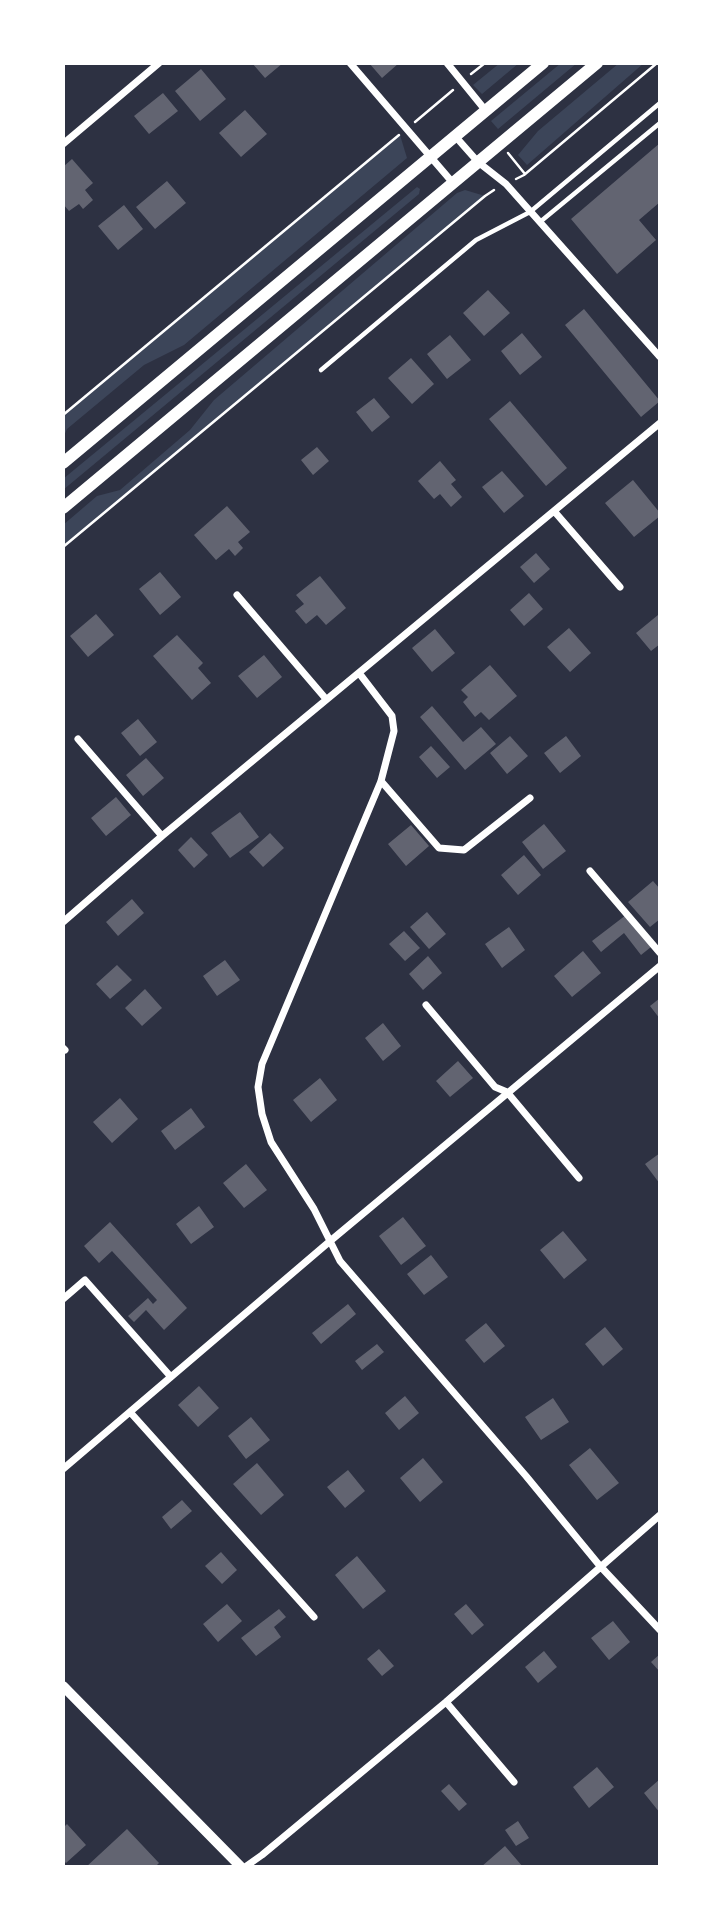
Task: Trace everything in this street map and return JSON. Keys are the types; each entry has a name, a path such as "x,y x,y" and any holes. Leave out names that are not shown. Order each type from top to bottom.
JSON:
{"main road":[{"path":"63,463 543,63"},
{"path":"63,508 597,63"}],"street":[{"path":"63,144 159,63"},
{"path":"350,63 453,183"},
{"path":"447,63 485,111"},
{"path":"455,136 478,162 506,184 660,357"},
{"path":"63,922 326,699 660,423"},
{"path":"554,511 620,587"},
{"path":"237,595 326,699"},
{"path":"359,673 392,716 394,731 382,781 262,1064 258,1087 262,1114 271,1142 314,1209 340,1261 600,1566 660,1630"},
{"path":"78,739 163,836"},
{"path":"382,781 439,848 464,850 530,797"},
{"path":"590,871 660,953"},
{"path":"63,1469 507,1092 660,966"},
{"path":"426,1005 495,1087 507,1092 579,1178"},
{"path":"63,1299 85,1280 171,1377"},
{"path":"130,1412 314,1617"},
{"path":"63,1686 243,1867 262,1855 446,1702 660,1515"},
{"path":"446,1702 514,1782"}],"lane":[{"path":"321,370 476,240 530,212 660,103"},
{"path":"540,223 660,123"}],"path":[{"path":"63,415 485,63"},
{"path":"508,153 524,174 657,63"},
{"path":"63,547 489,193"}],"shaded area":[{"path":"500,63 519,63 482,94 473,85"},
{"path":"561,63 577,63 498,129 491,121"},
{"path":"619,63 644,63 527,165 518,155 538,131"},
{"path":"400,135 407,158 184,345 144,365 67,429 63,438 63,415"},
{"path":"417,187 420,189 419,194 63,490 63,479"},
{"path":"465,190 485,196 63,547 63,525 97,496 120,490 190,430 214,400 457,193"}],"building":[{"path":"252,63 283,63 265,78"},
{"path":"369,63 399,63 382,78"},
{"path":"201,69 226,99 200,121 175,91"},
{"path":"163,93 178,111 149,134 134,116"},
{"path":"245,110 267,134 241,157 219,133"},
{"path":"660,143 660,202 639,220 656,240 617,274 571,219"},
{"path":"72,159 93,183 85,190 93,200 83,209 79,204 69,211 63,204 63,167"},
{"path":"167,181 186,203 155,229 136,207"},
{"path":"124,205 143,229 118,250 98,226"},
{"path":"488,290 510,313 484,336 463,313"},
{"path":"584,309 660,401 641,417 565,325"},
{"path":"522,333 542,357 520,375 501,351"},
{"path":"450,335 471,360 447,379 427,354"},
{"path":"411,358 434,384 412,404 388,378"},
{"path":"374,398 390,417 372,432 356,412"},
{"path":"510,401 567,468 546,486 489,419"},
{"path":"317,447 329,461 313,475 301,460"},
{"path":"440,461 456,480 451,484 462,497 451,507 440,494 434,499 418,481"},
{"path":"502,471 524,496 504,513 482,487"},
{"path":"633,480 660,513 660,516 634,537 605,503"},
{"path":"227,506 250,532 238,542 243,548 235,556 229,549 216,560 194,535"},
{"path":"536,553 550,569 534,583 520,567"},
{"path":"160,572 181,597 160,615 139,589"},
{"path":"320,576 346,608 326,625 317,615 306,624 295,611 304,604 296,595"},
{"path":"529,593 543,609 524,626 510,610"},
{"path":"96,614 114,635 88,657 70,636"},
{"path":"658,615 660,644 651,651 636,633"},
{"path":"569,628 591,653 570,672 547,647"},
{"path":"435,629 455,653 432,672 412,648"},
{"path":"177,635 203,663 198,668 211,683 192,700 153,656"},
{"path":"264,655 282,677 257,698 238,676"},
{"path":"490,665 517,696 489,720 481,712 475,717 463,702 468,697 461,690"},
{"path":"432,706 463,742 481,727 496,744 465,770 420,717"},
{"path":"138,719 157,742 140,756 121,733"},
{"path":"510,736 528,756 507,774 490,753"},
{"path":"566,736 581,756 560,773 544,753"},
{"path":"431,746 450,767 437,778 419,757"},
{"path":"146,758 164,778 143,796 126,775"},
{"path":"116,797 131,815 106,836 91,818"},
{"path":"240,812 259,837 230,858 211,833"},
{"path":"544,824 566,851 543,869 522,842"},
{"path":"411,825 429,846 406,866 388,844"},
{"path":"270,833 284,848 263,867 249,852"},
{"path":"191,837 208,855 194,868 178,850"},
{"path":"524,855 541,875 518,895 501,875"},
{"path":"653,881 660,889 660,919 650,927 628,902"},
{"path":"132,899 144,913 118,936 106,922"},
{"path":"427,912 446,934 429,949 410,927"},
{"path":"626,915 651,947 641,955 624,933 601,952 592,941"},
{"path":"509,927 525,950 502,968 485,944"},
{"path":"404,931 420,948 405,961 389,944"},
{"path":"583,951 601,973 572,997 554,976"},
{"path":"428,956 442,973 423,990 409,974"},
{"path":"225,960 240,980 217,996 203,976"},
{"path":"117,965 132,980 110,999 96,984"},
{"path":"145,989 162,1008 142,1026 125,1008"},
{"path":"660,998 660,1019 650,1006"},
{"path":"383,1023 401,1046 383,1061 365,1038"},
{"path":"458,1061 473,1078 450,1097 436,1081"},
{"path":"320,1078 337,1100 311,1122 293,1100"},
{"path":"120,1098 138,1119 112,1143 93,1122"},
{"path":"191,1108 205,1127 175,1150 161,1131"},
{"path":"660,1153 660,1184 645,1164"},
{"path":"246,1164 267,1190 244,1208 223,1183"},
{"path":"199,1206 214,1227 191,1244 176,1224"},
{"path":"403,1217 426,1246 401,1265 379,1236"},
{"path":"110,1222 187,1308 164,1330 146,1310 134,1322 128,1316 148,1298 153,1304 157,1300 112,1251 99,1263 84,1246"},
{"path":"563,1231 587,1260 564,1279 540,1250"},
{"path":"431,1255 448,1277 424,1295 407,1274"},
{"path":"348,1304 356,1314 321,1344 312,1333"},
{"path":"486,1323 505,1346 484,1363 465,1340"},
{"path":"605,1327 623,1349 603,1366 585,1344"},
{"path":"377,1344 384,1352 362,1370 355,1361"},
{"path":"199,1386 219,1408 198,1427 178,1405"},
{"path":"405,1396 419,1413 399,1430 385,1413"},
{"path":"553,1398 569,1422 541,1440 525,1417"},
{"path":"251,1417 270,1440 246,1459 228,1436"},
{"path":"590,1448 619,1483 597,1500 569,1465"},
{"path":"423,1458 443,1482 420,1502 400,1478"},
{"path":"257,1463 284,1495 261,1515 233,1484"},
{"path":"348,1470 365,1491 345,1508 327,1487"},
{"path":"182,1500 192,1511 171,1529 162,1517"},
{"path":"221,1552 237,1570 222,1584 205,1566"},
{"path":"357,1556 386,1591 363,1609 335,1575"},
{"path":"227,1604 242,1621 218,1642 203,1624"},
{"path":"466,1604 484,1625 472,1635 454,1614"},
{"path":"279,1609 286,1617 274,1627 281,1637 256,1656 241,1638"},
{"path":"613,1621 630,1642 609,1660 591,1638"},
{"path":"379,1649 394,1666 382,1676 367,1659"},
{"path":"544,1651 557,1667 538,1683 525,1667"},
{"path":"660,1654 660,1672 651,1662"},
{"path":"597,1767 614,1787 589,1808 573,1787"},
{"path":"660,1779 660,1813 644,1793"},
{"path":"449,1784 467,1804 459,1811 441,1791"},
{"path":"518,1821 529,1838 516,1846 505,1830"},
{"path":"67,1824 86,1845 66,1863 63,1860 63,1828"},
{"path":"127,1829 159,1863 155,1867 86,1867"},
{"path":"505,1846 523,1867 481,1867"}]}
